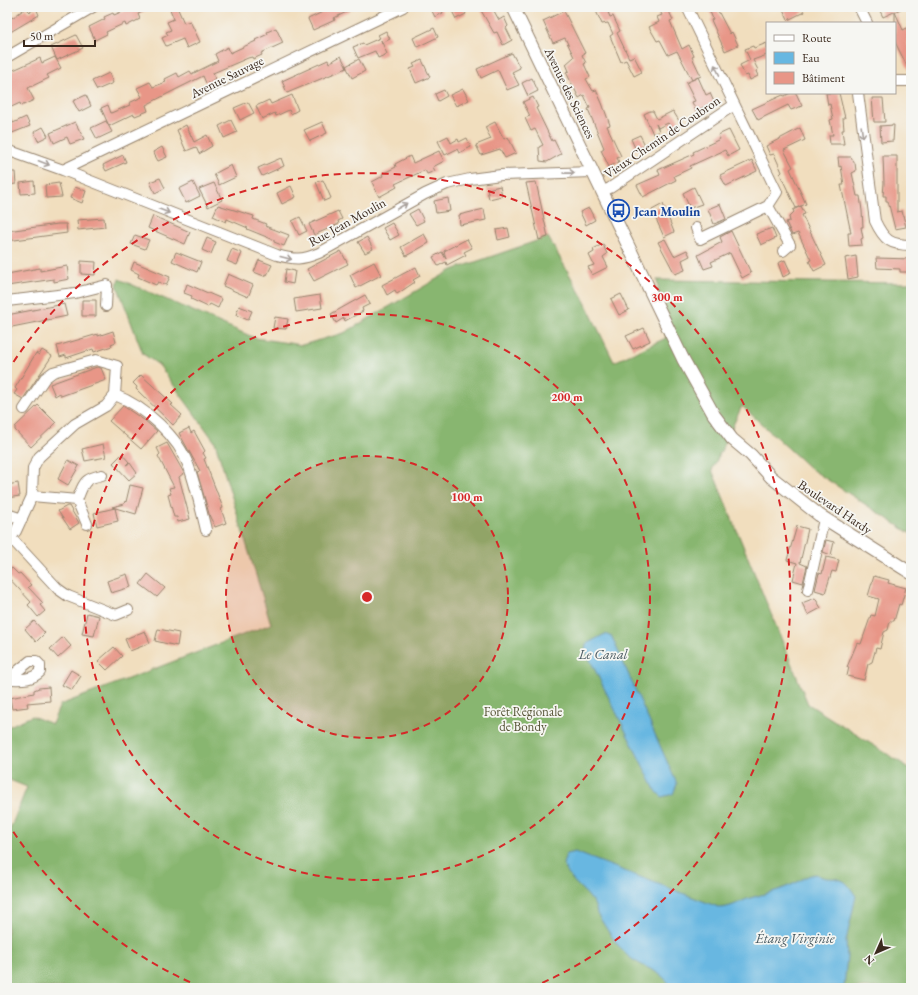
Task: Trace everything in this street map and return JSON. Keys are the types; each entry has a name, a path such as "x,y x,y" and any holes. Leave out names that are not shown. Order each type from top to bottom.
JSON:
{"street":[{"path":"7,57 93,7"},
{"name":"Avenue Sauvage","path":"63,170 403,7"},
{"name":"Avenue des Sciences","path":"513,7 592,172 603,191"},
{"path":"687,7 777,192 768,206 700,239 696,228"},
{"path":"859,7 866,22"},
{"path":"896,81 911,81"},
{"path":"857,94 875,221 881,234 892,243 911,245"},
{"name":"Vieux Chemin de Coubron","path":"603,191 734,105"},
{"name":"Rue Jean Moulin","path":"7,150 63,170 277,256 293,260 320,254 424,194 447,184 500,175 592,172"},
{"name":"Boulevard Hardy","path":"603,191 664,320 700,391 711,401 751,455 771,477 791,495 824,519 911,573"},
{"path":"768,206 790,245 783,251"},
{"path":"7,301 76,293 107,285 106,306"},
{"path":"24,409 45,378 53,372 96,360 117,366 115,395 106,406 75,424 39,458 33,468 32,496 22,519 9,540 58,589 68,596 116,615 128,610"},
{"path":"115,395 131,401 144,410 172,439 189,465 206,530"},
{"path":"87,524 77,500 84,483 89,478 102,475"},
{"path":"32,496 77,500"},
{"path":"7,514 22,519"},
{"path":"808,590 824,519"}],"green space":[{"name":"Forêt Régionale de Bondy","path":"548,237 584,300 614,362 666,338 657,280 911,283 911,534 811,469 742,406 712,470 808,704 911,769 911,988 7,988 7,837 27,787 7,779 7,727 32,716 52,724 60,705 271,624 215,442 159,365 143,354 117,285 119,279 255,338 302,345 344,333 452,270"}],"water":[{"name":"Le Canal","path":"605,634 612,637 677,784 673,794 662,797 655,790 585,650 586,644"},
{"name":"Étang Virginie","path":"575,852 721,908 781,889 816,874 843,881 856,896 846,941 847,957 844,987 672,988 659,974 638,963 627,955 613,938 597,914 591,899 571,878 563,864 566,854"}],"building":[{"path":"133,7 153,7 138,14 140,19 126,26 125,23 106,32 107,34 95,40 89,27 105,19 104,17 113,13 114,15"},
{"path":"169,7 177,7 184,23 190,21 200,42 187,48 183,39 166,46 162,38 168,35 166,32 171,30 167,22 174,19"},
{"path":"333,7 357,7 334,18 335,20 313,30 308,19"},
{"path":"430,7 440,7 443,13 435,17"},
{"path":"450,7 463,7 466,14 456,19"},
{"path":"479,7 502,7 494,11 499,20 504,17 508,26 506,28 512,40 503,45 497,32 494,33"},
{"path":"597,7 606,7 610,17 613,16 620,31 617,33 629,58 634,56 642,72 634,76 626,60 621,62 610,36 613,34 608,23 602,24 596,11 598,10"},
{"path":"658,7 667,7 673,20 670,21 682,49 689,45 694,56 692,57 701,76 692,80 677,51 668,55 660,40 657,41 649,27 659,22 657,17 662,15"},
{"path":"708,7 716,7 730,34 732,32 738,45 725,51 711,20 713,19"},
{"path":"782,7 801,7 804,12 788,20"},
{"path":"878,7 905,7 883,17"},
{"path":"26,8 30,12 36,8 39,15 7,34 7,10 12,18"},
{"path":"564,11 585,53 582,55 590,77 586,79 593,91 596,90 602,103 610,125 607,126 621,156 617,158 619,162 609,167 601,150 604,148 588,109 590,108 584,95 579,98 566,72 569,71 566,64 574,57 565,38 553,43 543,21"},
{"path":"895,12 903,30 909,27 911,32 911,40 907,42 911,52 911,74 896,44"},
{"path":"276,28 283,43 261,53 262,55 253,59 252,57 248,58 213,73 215,79 206,83 203,76 146,105 148,111 135,116 134,114 109,126 101,108 108,105 111,113 130,105 129,103 142,97 137,88 150,82 153,87 166,82 165,79 177,73 179,77 190,71 192,74 218,61 215,54 228,47 230,53 256,41 255,40 268,34 267,32"},
{"path":"434,28 438,37 417,47 413,38"},
{"path":"386,31 390,39 382,43 387,54 378,58 375,51 358,58 353,47 363,43 364,45 380,38 378,35"},
{"path":"76,35 83,48 57,60 51,47"},
{"path":"766,43 766,55 753,60 758,70 756,71 758,76 750,80 748,75 745,76 740,65 750,60 745,49 753,46 754,48"},
{"path":"512,53 520,68 512,72 519,85 507,90 498,70 481,78 477,69"},
{"path":"341,56 347,68 287,93 282,81 328,60 329,63"},
{"path":"55,57 61,68 47,75 49,78 28,88 34,100 21,106 20,103 7,109 7,73 40,58 42,63"},
{"path":"359,59 365,71 352,78 346,66"},
{"path":"422,60 430,77 416,83 410,69 415,67 413,64"},
{"path":"109,73 113,83 97,90 92,81"},
{"path":"698,77 706,95 710,93 714,102 696,111 692,102 695,101 686,83"},
{"path":"532,78 538,91 528,96 522,83"},
{"path":"463,89 469,100 456,106 450,95"},
{"path":"444,90 447,96 438,101 435,94"},
{"path":"789,94 796,94 802,106 791,110 788,105 758,120 752,109 783,95"},
{"path":"826,94 839,94 845,118 843,118 844,130 842,130 844,144 830,144 829,135 833,135 830,120 833,119 830,104 828,105"},
{"path":"86,95 91,106 79,112 73,101"},
{"path":"292,95 298,110 291,114 289,110 276,116 275,113 262,119 256,106 269,100 271,104"},
{"path":"533,97 538,107 536,108 552,141 554,140 561,154 547,162 540,161 539,147 543,145 535,129 531,131 525,118 530,116 523,102"},
{"path":"872,98 883,98 885,122 874,122"},
{"path":"248,102 254,113 240,120 234,108"},
{"path":"7,110 13,123 26,117 30,126 7,135"},
{"path":"653,111 657,119 673,111 681,124 672,130 668,123 658,128 656,124 659,131 653,134 644,114"},
{"path":"231,120 237,132 224,138 219,126"},
{"path":"106,121 112,132 97,139 91,128"},
{"path":"75,122 84,139 70,144 67,137 54,143 50,133"},
{"path":"322,122 327,133 310,141 304,130"},
{"path":"495,122 504,139 508,137 516,153 505,158 500,149 481,155 476,145 491,139 485,127"},
{"path":"186,125 194,142 207,135 212,146 199,154 196,147 186,151 177,130"},
{"path":"894,125 893,141 881,142 880,126"},
{"path":"43,127 48,136 38,141 34,132"},
{"path":"800,128 805,140 784,150 793,167 790,169 806,204 796,208 780,174 782,172 774,154 770,155 766,146"},
{"path":"729,130 739,150 728,156 725,150 690,166 691,168 674,176 676,180 643,197 637,185 660,175 658,170 694,154 693,152 720,139 718,135"},
{"path":"640,135 645,145 636,150 631,139"},
{"path":"448,136 451,143 458,139 459,142 467,138 471,147 459,153 457,149 445,155 438,141"},
{"path":"162,147 167,157 158,161 153,152"},
{"path":"439,151 444,161 433,167 435,171 427,174 425,170 395,184 397,187 379,197 372,182 383,176 382,174 396,167 395,164 410,156 413,163"},
{"path":"123,155 126,162 106,171 103,165"},
{"path":"883,156 897,156 897,212 902,211 906,227 895,229 888,201 886,201 886,196 883,196"},
{"path":"838,157 851,157 855,163 856,171 852,173 857,196 860,196 863,227 861,227 863,238 861,239 862,245 849,246 848,233 851,233 841,185 844,185"},
{"path":"281,158 284,166 262,176 258,168"},
{"path":"752,160 757,171 726,186 720,175"},
{"path":"231,165 236,177 219,185 214,174"},
{"path":"7,172 15,172 16,184 7,185"},
{"path":"160,178 165,188 155,193 150,182"},
{"path":"323,180 331,198 324,201 316,182"},
{"path":"34,181 35,193 21,194 20,183"},
{"path":"193,182 200,196 186,203 179,189"},
{"path":"536,182 548,237 539,240 526,183"},
{"path":"59,183 62,197 46,198 45,185"},
{"path":"214,183 222,200 208,207 199,189"},
{"path":"291,186 296,197 282,204 277,193"},
{"path":"500,186 502,196 489,199 487,189"},
{"path":"75,187 86,191 82,203 70,198"},
{"path":"694,187 702,204 690,208 683,193"},
{"path":"448,198 450,211 436,213 434,201"},
{"path":"663,204 674,232 664,237 652,210"},
{"path":"720,204 726,219 714,224 708,209"},
{"path":"218,205 254,216 253,219 266,224 265,226 289,235 284,246 227,219 226,222 213,216"},
{"path":"801,206 805,214 802,215 826,265 814,271 809,261 811,260 798,233 792,235 786,222 790,221 789,217 794,212 793,210"},
{"path":"589,208 595,220 586,225 580,212"},
{"path":"418,209 424,221 416,225 409,214"},
{"path":"484,209 486,220 460,225 459,215"},
{"path":"338,211 342,219 338,221 339,224 314,235 309,224"},
{"path":"153,216 190,232 185,244 148,228"},
{"path":"300,217 307,231 299,235 292,221"},
{"path":"104,218 105,227 78,230 77,220"},
{"path":"392,223 399,235 390,240 383,228"},
{"path":"66,224 67,233 7,241 7,231"},
{"path":"508,228 510,237 498,240 496,230"},
{"path":"772,228 776,238 761,245 756,234"},
{"path":"731,231 751,273 742,278 730,253 711,262 713,266 704,269 698,255 722,242 720,237"},
{"path":"424,234 429,243 406,256 401,247"},
{"path":"135,235 149,240 145,249 131,244"},
{"path":"367,237 373,249 365,253 358,242"},
{"path":"207,238 216,242 211,254 202,250"},
{"path":"467,239 472,248 464,252 466,255 447,265 446,262 438,266 433,257 442,252 446,259 444,251"},
{"path":"665,239 674,256 687,250 690,256 682,260 685,270 675,274 658,242"},
{"path":"603,244 607,254 603,257 608,267 592,275 588,267 594,265 589,255 594,252 593,249"},
{"path":"232,249 242,253 237,265 227,261"},
{"path":"341,251 348,264 314,281 307,269"},
{"path":"176,252 201,262 197,272 172,261"},
{"path":"856,256 858,277 848,279 845,258"},
{"path":"876,258 911,259 911,272 900,272 900,269 877,268"},
{"path":"259,260 272,265 267,275 265,274 264,276 254,272"},
{"path":"785,260 791,273 783,277 778,263"},
{"path":"81,261 96,262 95,275 81,274"},
{"path":"134,262 170,277 166,285 158,282 156,285 138,277 139,274 131,270"},
{"path":"374,262 381,275 356,288 350,275"},
{"path":"67,266 69,279 54,282 54,279 7,286 7,274 40,268 40,271"},
{"path":"416,267 420,276 413,280 415,282 397,294 395,290 387,295 382,285"},
{"path":"286,269 295,271 293,284 284,282"},
{"path":"228,274 253,285 248,297 223,286"},
{"path":"187,284 222,299 218,308 210,304 208,307 191,299 192,296 184,293"},
{"path":"621,294 629,310 619,315 611,299"},
{"path":"320,295 322,308 296,312 294,299"},
{"path":"365,295 370,304 362,308 363,311 345,321 344,318 336,323 331,314"},
{"path":"82,300 96,300 96,316 82,316"},
{"path":"64,304 67,316 7,328 7,315"},
{"path":"239,306 252,311 248,320 236,315"},
{"path":"275,317 288,319 286,329 273,328"},
{"path":"644,328 650,341 633,349 626,336"},
{"path":"113,331 116,342 111,344 112,346 94,352 93,349 66,358 66,355 60,357 57,346"},
{"path":"42,350 52,356 23,399 14,394 17,390 15,388 36,353 39,355"},
{"path":"97,367 101,368 106,380 61,396 60,393 55,396 50,384"},
{"path":"141,375 173,404 171,405 182,415 173,425 136,389 137,387 133,383"},
{"path":"38,405 56,423 31,447 15,430 15,427"},
{"path":"123,406 157,431 141,449 109,421"},
{"path":"189,428 191,433 194,431 205,451 203,453 206,458 204,459 223,508 221,509 226,523 215,527 210,517 197,472 200,471 179,433"},
{"path":"167,443 184,473 179,477 190,519 178,522 177,517 174,517 168,495 171,494 169,488 174,487 158,456 160,454 157,448"},
{"path":"103,444 106,457 85,461 82,449"},
{"path":"122,454 129,462 126,465 130,463 137,473 129,480 113,463"},
{"path":"68,460 79,466 68,485 58,479"},
{"path":"18,483 20,496 7,498 7,485"},
{"path":"130,485 143,488 136,514 112,507 124,504 125,501 126,502"},
{"path":"69,506 79,523 70,529 58,511"},
{"path":"115,508 118,521 97,526 94,513"},
{"path":"797,526 808,529 800,563 807,566 803,583 793,580 797,563 787,560"},
{"path":"826,540 834,542 831,555 823,552"},
{"path":"826,557 839,560 836,572 832,571 825,593 815,590 819,573 822,574"},
{"path":"12,568 18,574 20,573 31,585 28,587 43,603 40,605 45,611 38,617 28,605 31,602 7,576 7,572"},
{"path":"127,574 131,587 111,593 107,581"},
{"path":"148,574 165,588 157,597 140,584"},
{"path":"874,576 889,580 888,583 906,588 894,621 890,621 888,630 884,632 880,649 876,648 872,662 868,664 864,680 847,676 849,667 847,667 857,643 861,644 871,615 875,616 879,599 868,596"},
{"path":"815,598 821,608 808,615 802,603"},
{"path":"87,613 99,616 94,636 82,634"},
{"path":"34,621 45,633 36,642 25,629"},
{"path":"158,629 179,633 177,646 155,641"},
{"path":"145,631 150,643 130,651 125,639"},
{"path":"63,637 71,646 58,658 50,649"},
{"path":"114,647 122,656 107,670 98,661"},
{"path":"71,670 81,676 72,690 62,685"},
{"path":"49,687 50,701 27,703 28,707 12,709 10,698 34,693 34,690 39,688"}],"place":[{"name":"Jean Moulin","path":"619,211"}]}
